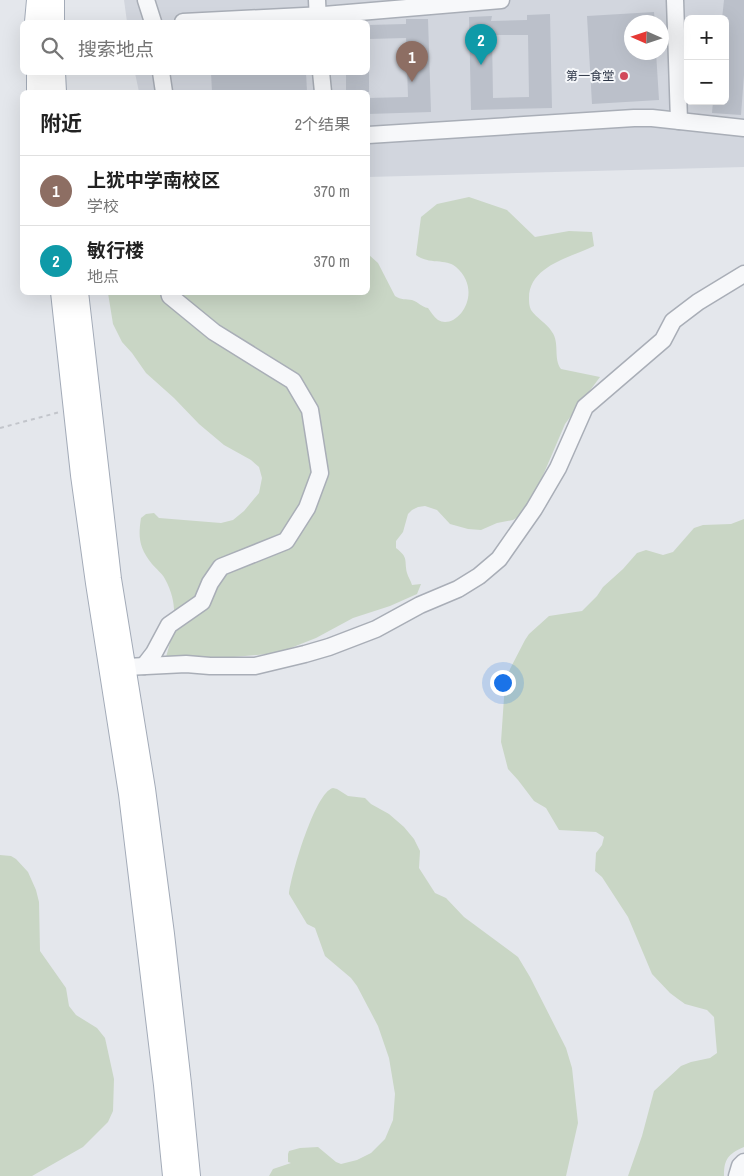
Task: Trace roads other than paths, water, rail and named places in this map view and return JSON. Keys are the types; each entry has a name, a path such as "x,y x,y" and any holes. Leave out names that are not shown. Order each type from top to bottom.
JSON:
{"main road":[{"path":"35,20 37,0"},
{"path":"54,0 54,20"},
{"path":"37,75 38,90"},
{"path":"55,75 56,90"},
{"path":"61,295 81,475 129,794 173,1176"},
{"path":"78,295 110,579 135,666 145,789 164,934 190,1176"}],"street":[{"path":"146,0 152,20"},
{"path":"210,20 501,0"},
{"path":"675,0 679,121"},
{"path":"161,75 164,90"},
{"path":"321,75 323,90"},
{"path":"370,135 634,118 652,118 744,128"},
{"path":"135,666 186,664 255,666 305,654 376,629 458,589 479,576 499,559 534,510 558,468 586,407 663,340 673,321 698,302 744,274"},
{"path":"135,666 154,654 169,625 202,602 221,566 286,542 307,508 320,473 310,410 293,381 214,332 170,295"},
{"path":"737,1176 740,1166 744,1162"}],"place":[{"name":"敏行楼","path":"481,65"},
{"name":"第一食堂","path":"624,76"},
{"name":"上犹中学南校区","path":"412,82"}]}
